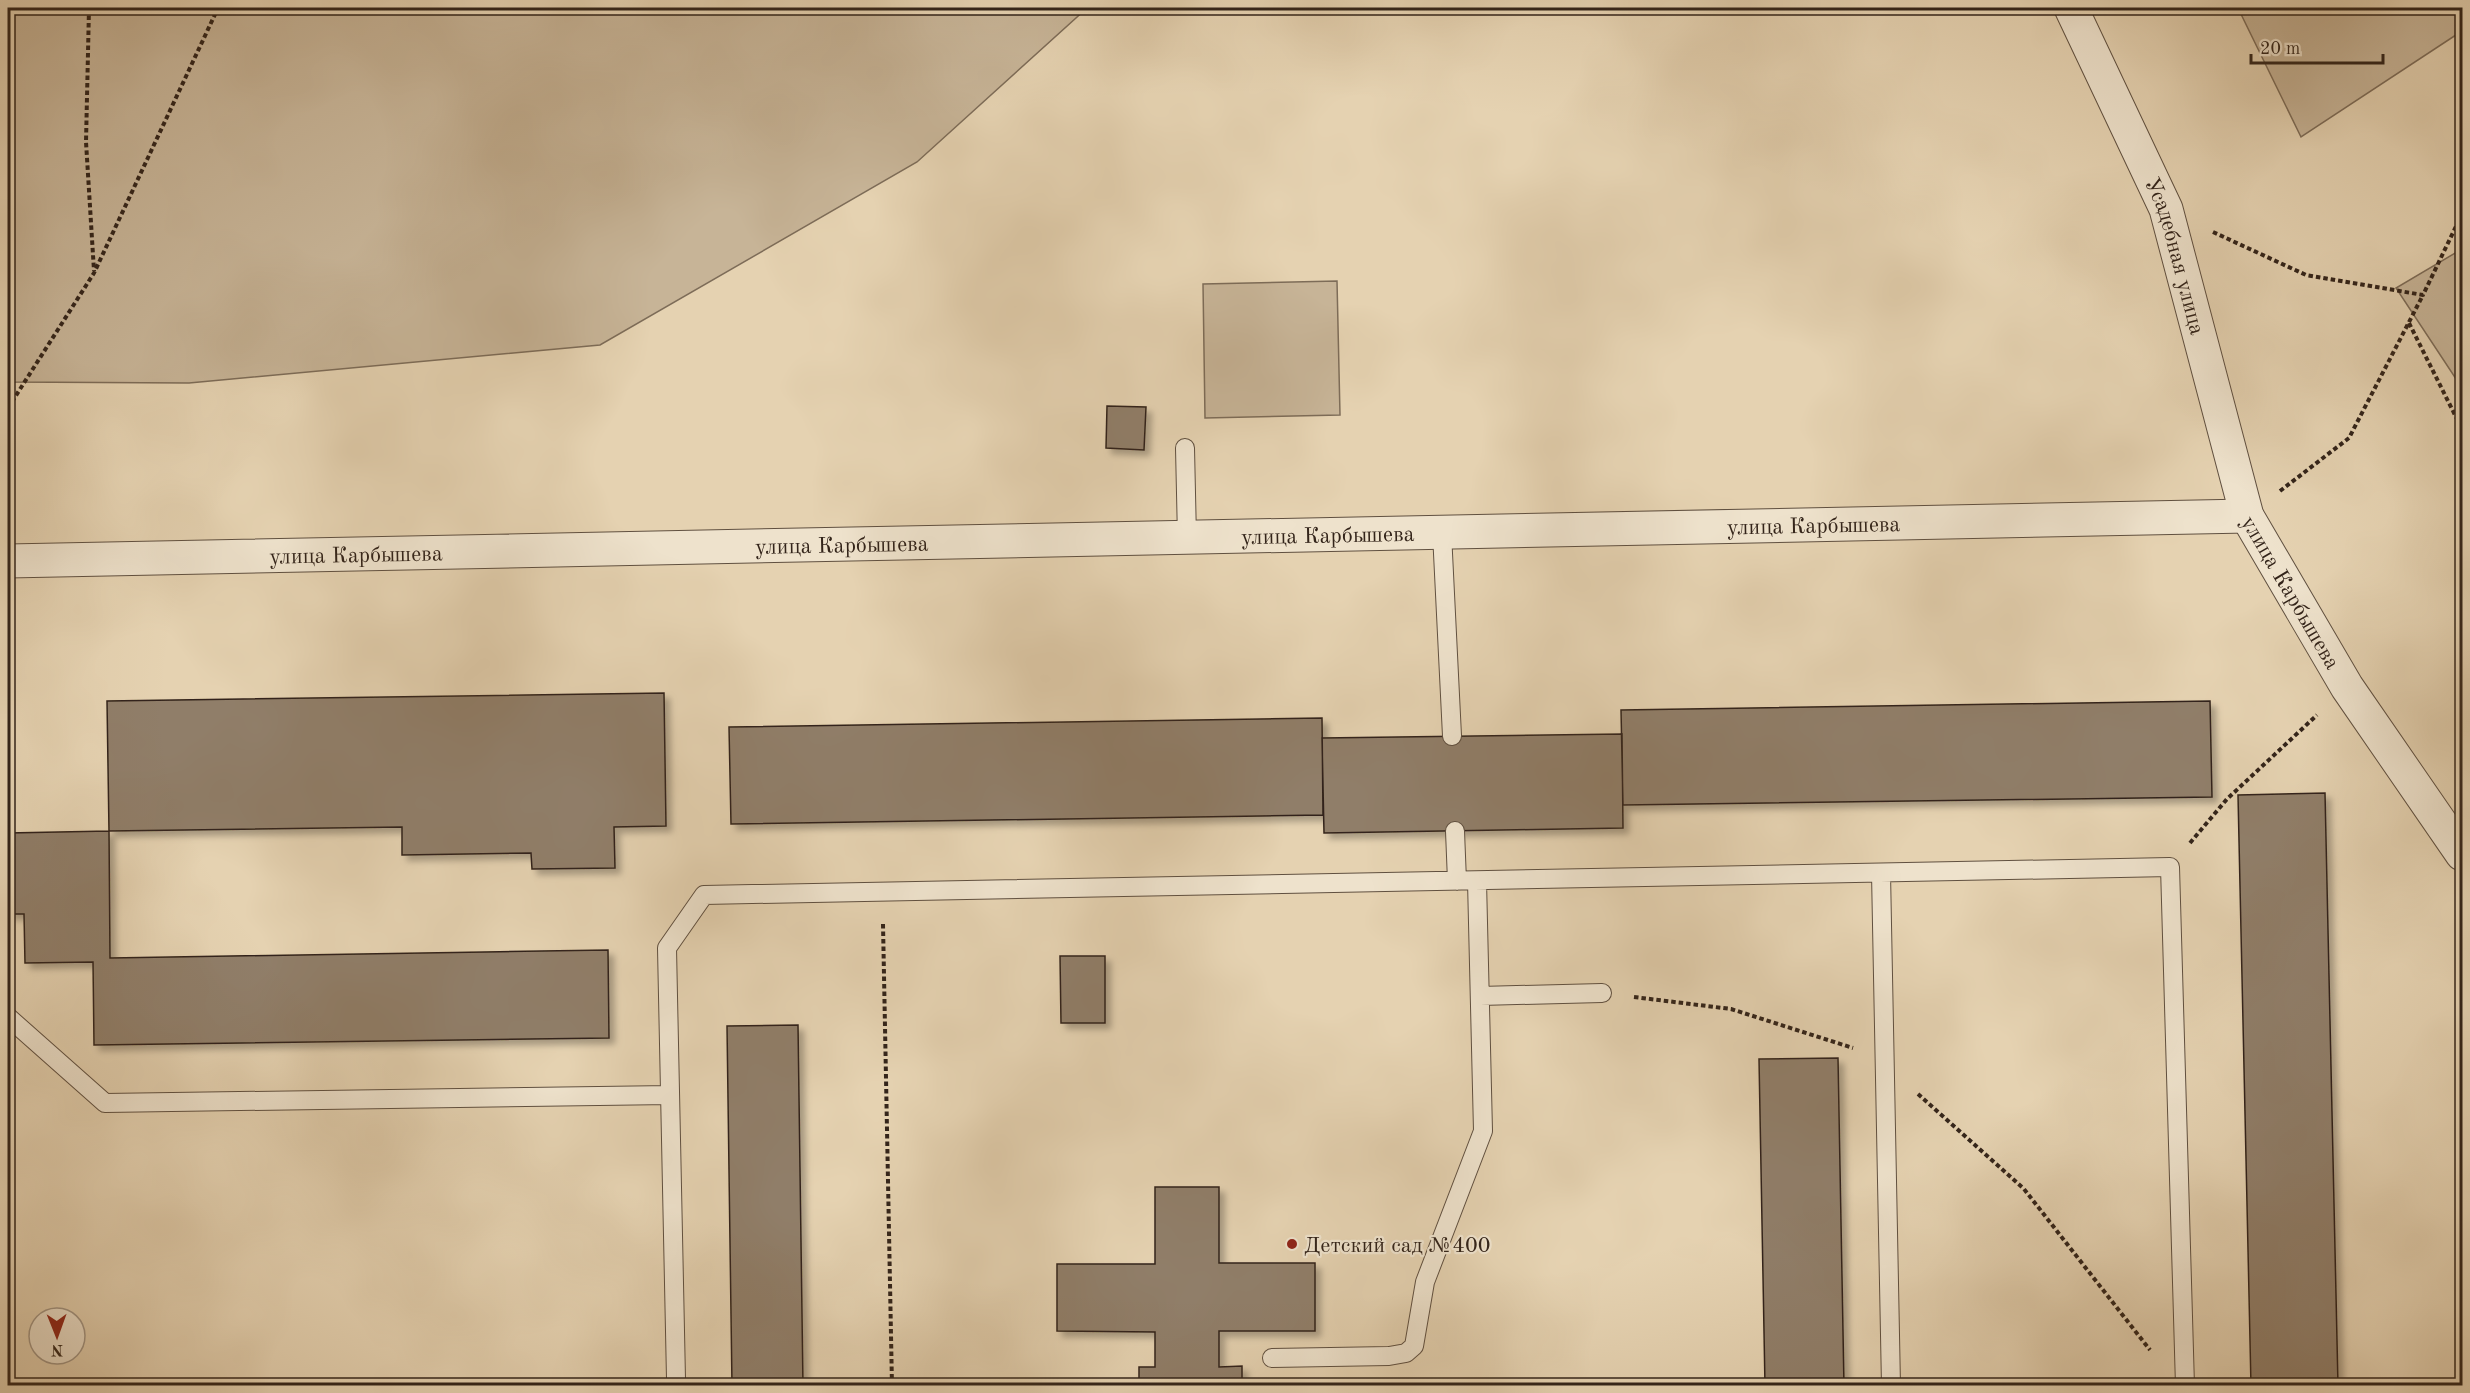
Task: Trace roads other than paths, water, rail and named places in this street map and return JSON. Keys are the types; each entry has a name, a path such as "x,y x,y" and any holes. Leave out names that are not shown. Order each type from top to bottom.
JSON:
{"street":[{"name":"Усадебная улица","path":"2071,8 2166,209 2247,516"},
{"name":"улица Карбышева","path":"8,561 2247,516 2347,687 2463,854"}],"lane":[{"path":"1185,448 1187,538"},
{"path":"1442,533 1452,736"},
{"path":"1455,831 1457,881"},
{"path":"676,1379 667,948 705,895 2170,867 2185,1386"},
{"path":"1881,873 1891,1386"},
{"path":"1272,1359 1389,1356 1406,1353 1414,1346 1425,1282 1483,1131 1478,881"},
{"path":"1480,996 1602,993"},
{"path":"8,1017 105,1103 670,1095"}],"place":[{"name":"Детский сад №400","path":"1292,1244"}]}
